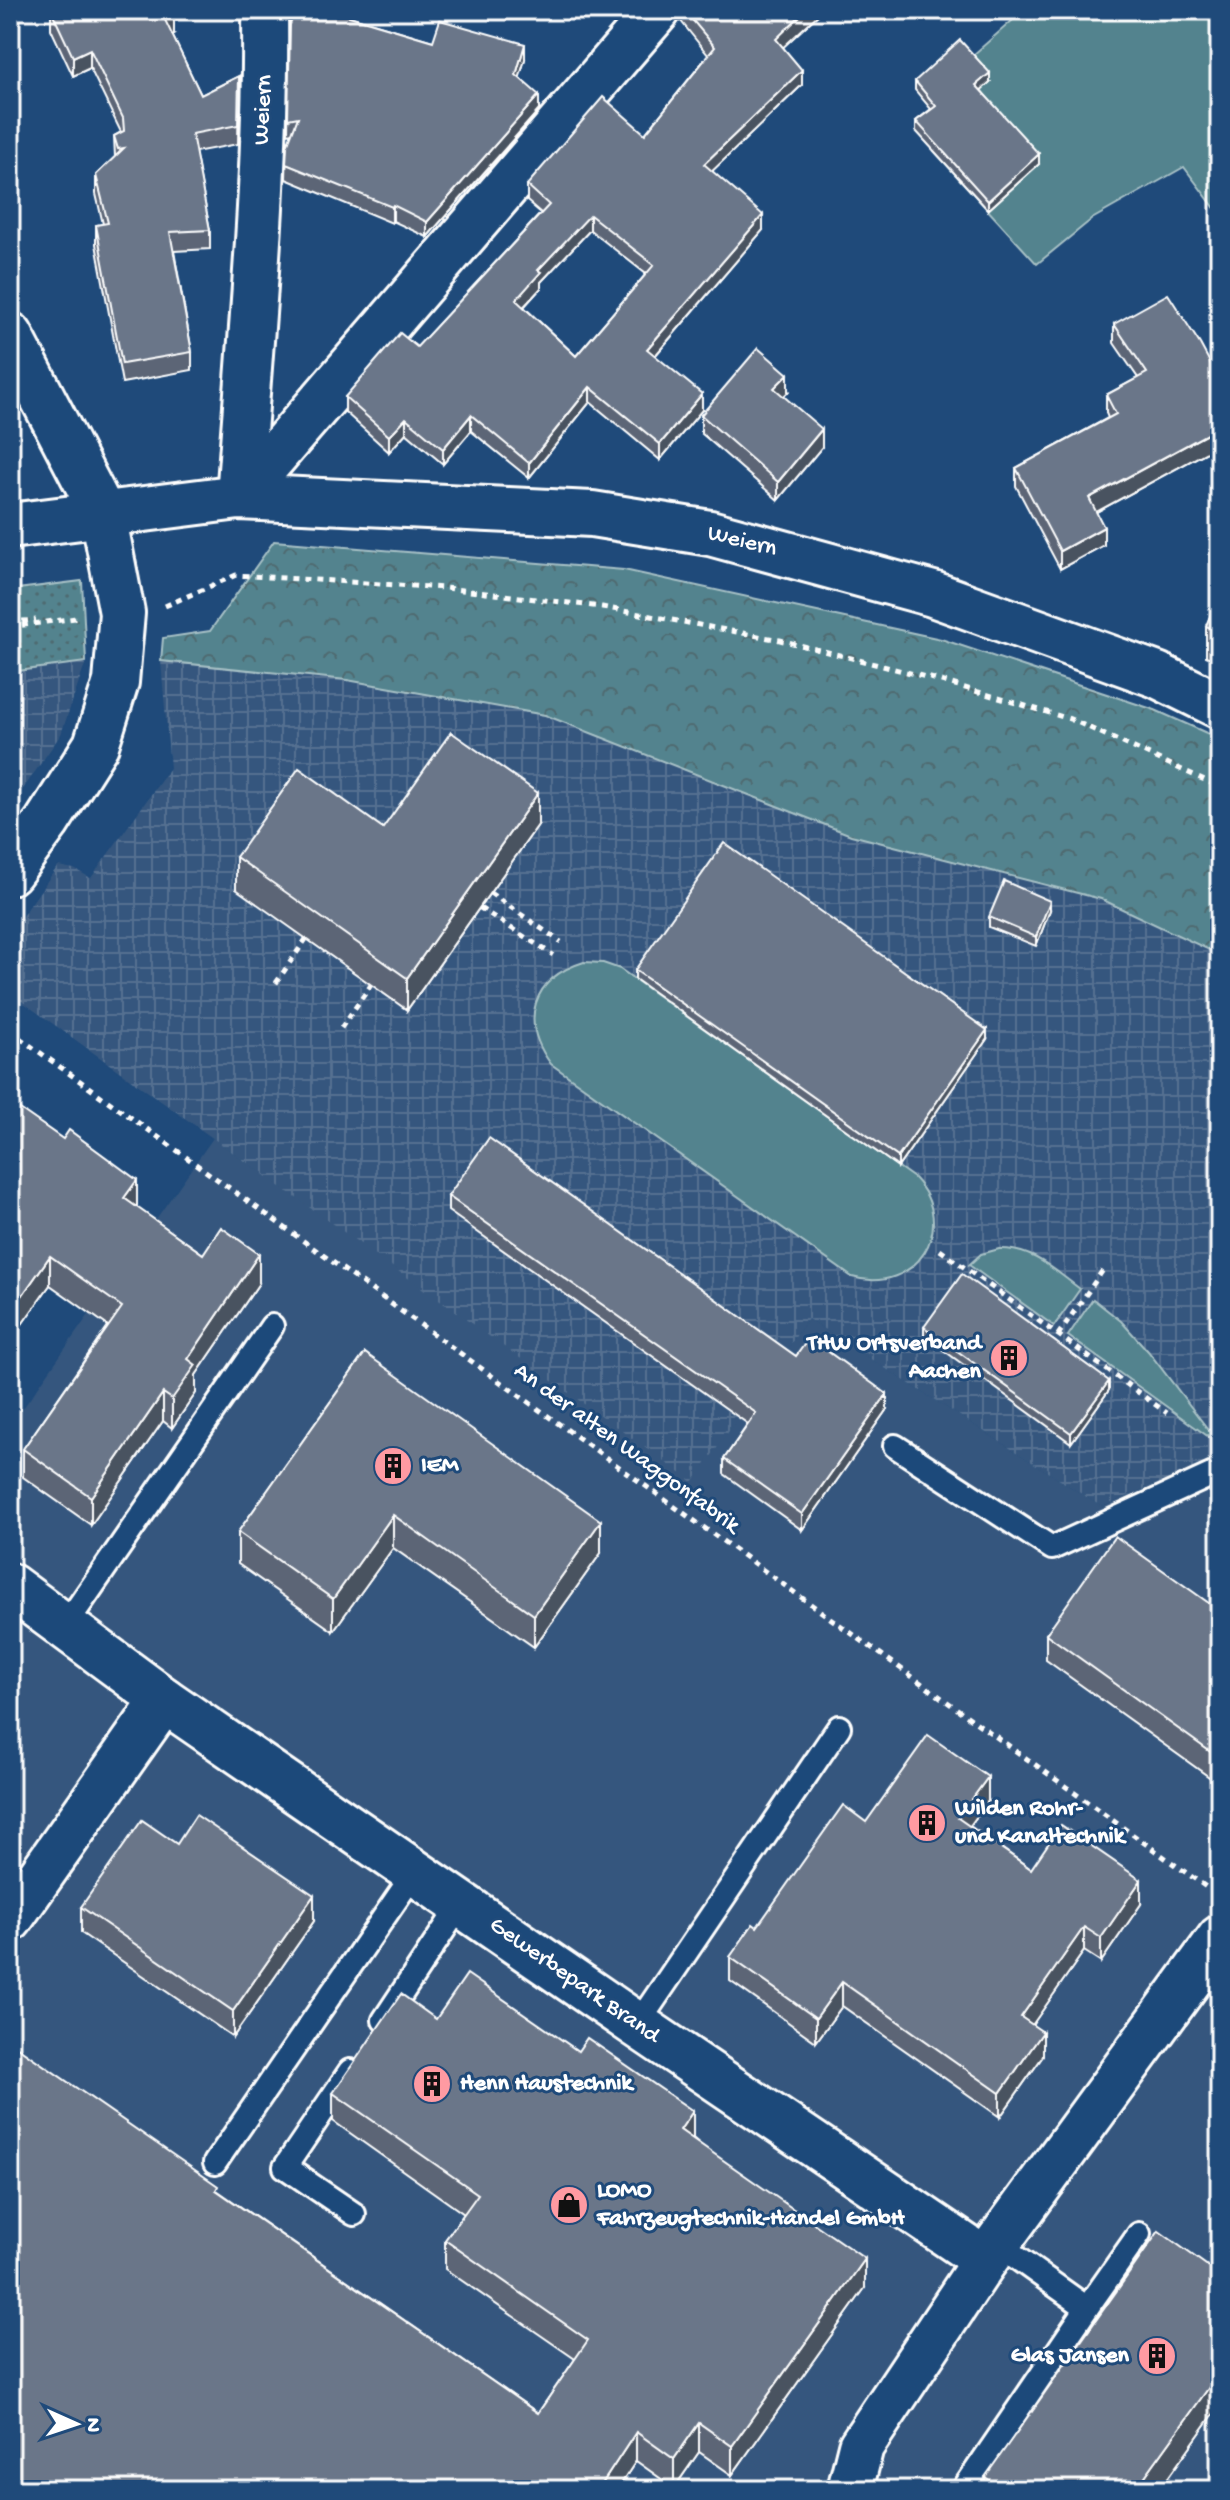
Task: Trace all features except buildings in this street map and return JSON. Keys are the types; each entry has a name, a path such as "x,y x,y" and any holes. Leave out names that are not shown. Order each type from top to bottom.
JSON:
{"street":[{"name":"Weiern","path":"239,497 257,248 266,75 265,10"},
{"path":"239,497 658,10"},
{"path":"10,335 103,514 122,613 116,682 96,745 47,822 10,872"},
{"name":"Weiern","path":"10,526 239,497 592,514 710,533 933,594 1157,675 1220,706"},
{"name":"Gewerbepark Brand","path":"10,1586 164,1700 637,2025 991,2252"},
{"path":"10,1919 164,1700"},
{"path":"850,2490 861,2446 991,2252 1220,1938"}],"lane":[{"path":"65,1626 272,1326"},
{"path":"895,1446 1052,1548 1220,1471"},
{"path":"637,2025 839,1727"},
{"path":"215,2163 415,1872"},
{"path":"354,2214 285,2167 461,1904"},
{"path":"963,2490 1139,2234"},
{"path":"991,2252 1087,2308"}],"path":[{"path":"122,613 160,608 236,575 445,588 602,607 780,640 938,680 1070,719 1220,787"},
{"path":"10,624 76,618 10,624"},
{"path":"490,893 561,942"},
{"path":"480,908 553,955"},
{"path":"276,983 306,939"},
{"path":"341,1028 371,985"},
{"name":"An der alten Waggonfabrik","path":"10,1031 1220,1897"},
{"path":"940,1250 1167,1413"},
{"path":"1050,1347 1103,1270"}],"shaded area":[{"path":"161,661 347,680 545,715 851,835 1101,899 1220,955 1220,1451 1204,1465 1102,1507 808,1319 693,1482 10,993 10,933 58,866 74,869 91,878 170,768"},
{"path":"86,662 61,734 10,808 10,672"},
{"path":"213,1138 693,1481 808,1319 1102,1507 1204,1465 1220,1451 1220,2490 10,2490 10,1427"}],"green space":[{"path":"1005,10 1220,10 1220,215 1184,167 1092,219 1037,264 934,151 987,106 957,69 1013,20"},
{"path":"274,541 624,570 941,639 1155,710 1220,739 1220,955 1101,899 851,835 545,715 347,680 161,661 163,638 210,631"},
{"path":"82,581 86,662 10,672 10,590"},
{"path":"584,962 603,963 620,969 914,1178 927,1197 933,1216 931,1235 924,1253 912,1267 895,1276 875,1280 852,1277 551,1064 535,1032 536,1003 552,979"},
{"path":"999,1249 1033,1256 1080,1289 1054,1326 969,1265 981,1254"},
{"path":"1093,1299 1121,1321 1148,1351 1220,1445 1068,1336"}],"place":[{"name":"THW Ortsverband Aachen","path":"1009,1358"},
{"name":"IEM","path":"393,1466"},
{"name":"Wilden Rohr- und Kanaltechnik","path":"927,1823"},
{"name":"Henn Haustechnik","path":"432,2084"},
{"name":"LOMO Fahrzeugtechnik-Handel GmbH","path":"569,2205"},
{"name":"Glas Jansen","path":"1157,2356"}]}
